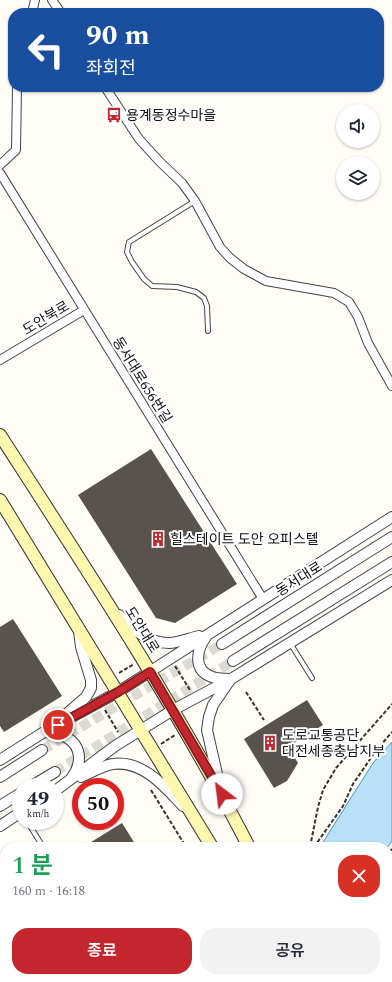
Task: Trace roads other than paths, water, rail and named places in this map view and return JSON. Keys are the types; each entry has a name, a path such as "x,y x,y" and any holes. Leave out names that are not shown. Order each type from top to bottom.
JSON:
{"main road":[{"name":"도안대로","path":"0,435 109,605 185,729 222,794 246,842"},
{"path":"0,500 209,842"}],"street":[{"path":"0,165 16,150 17,92"},
{"path":"108,92 139,139 182,183 195,201 220,247 230,258 244,269 266,281 334,293 349,302 358,317 368,343 392,386"},
{"name":"동서대로656번길","path":"0,173 263,600"},
{"name":"도안북로","path":"0,360 84,310"},
{"path":"0,760 44,732 118,692 392,517"},
{"name":"동서대로","path":"222,644 392,537"},
{"path":"234,661 392,562"},
{"path":"65,785 140,730 173,710 231,679 392,580"},
{"path":"109,605 124,621 150,639 169,643 209,633"},
{"path":"44,732 86,697 91,688 91,680 81,648 79,627"},
{"path":"209,633 201,644 198,653 198,660 201,667 204,673 210,677 231,679"},
{"path":"222,794 207,730 213,705 231,679"},
{"path":"44,732 54,732 70,739 75,744 79,753 79,763 75,773 65,785"},
{"path":"0,776 42,750"},
{"path":"65,785 113,764 134,765 152,775 195,818"},
{"path":"45,778 55,772"},
{"path":"0,806 12,799"},
{"path":"0,826 12,818"}],"lane":[{"path":"195,201 129,242 127,252 144,279 152,286 177,287 196,292 204,298 207,306 208,331"},
{"path":"290,642 312,678"},
{"path":"33,830 40,842"}],"water":[{"path":"392,742 392,841 323,842 373,763"}],"tunnel":[{"path":"42,750 222,644"},
{"path":"55,772 233,661"}],"place":[{"name":"용계동정수마을","path":"114,115"},
{"name":"힐스테이트 도안 오피스텔","path":"158,539"},
{"name":"도로교통공단 대전세종충남지부","path":"270,743"}]}
